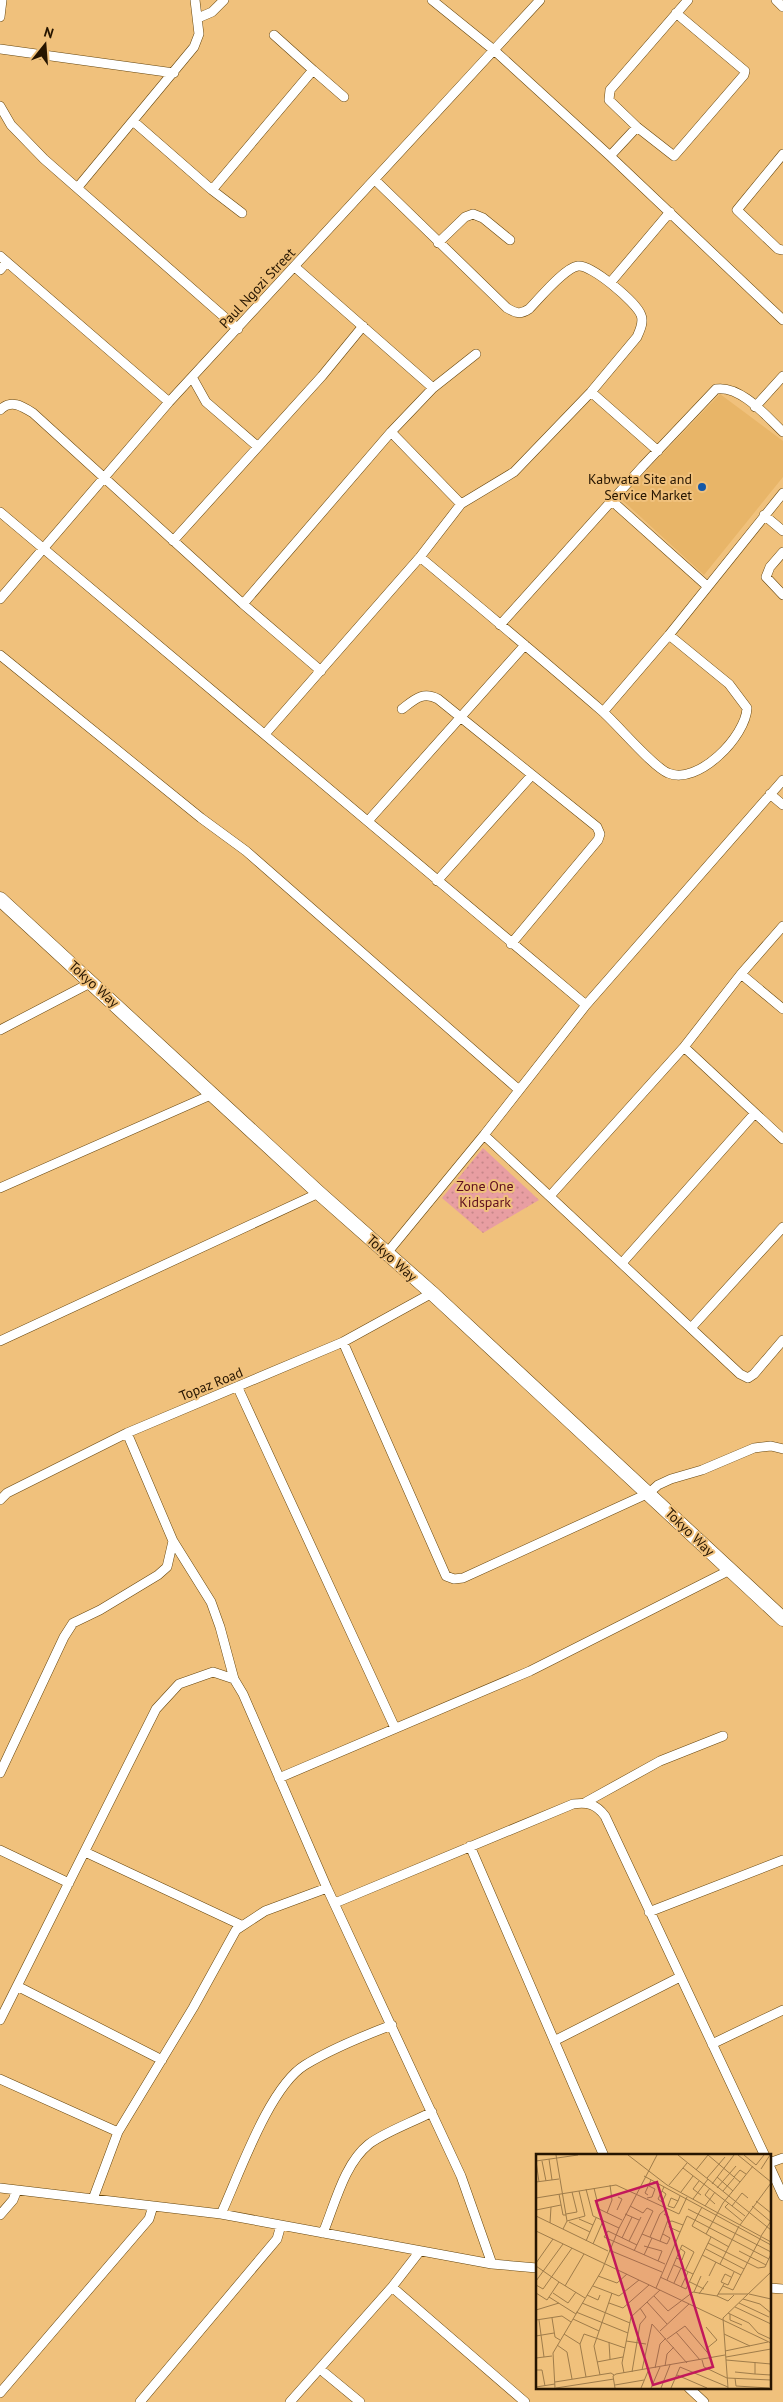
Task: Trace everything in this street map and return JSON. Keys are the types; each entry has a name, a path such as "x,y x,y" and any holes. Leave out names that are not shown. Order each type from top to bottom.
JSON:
{"main road":[{"name":"Tokyo Way","path":"0,899 319,1193 432,1293 783,1619"}],"street":[{"path":"0,17 2,0"},
{"path":"78,187 194,47 199,34 195,0"},
{"path":"198,18 212,12 224,0"},
{"path":"432,0 495,51 670,212 783,320"},
{"name":"Paul Ngozi Street","path":"0,599 169,402 238,330 540,0"},
{"path":"676,14 744,68 744,75 674,156 637,127 609,100 608,95 676,14 688,0"},
{"path":"776,0 783,7"},
{"path":"274,36 344,97"},
{"path":"0,49 174,73"},
{"path":"212,190 313,70"},
{"path":"0,106 11,126 44,159 238,330"},
{"path":"133,121 212,190 242,213"},
{"path":"610,156 637,127"},
{"path":"783,154 737,210 778,249 783,250"},
{"path":"265,734 420,557 461,504 514,472 591,392 637,337 642,327 642,317 638,308 610,283 588,267 578,266 569,269 529,310 516,313 507,308 438,243 375,180"},
{"path":"610,283 670,212"},
{"path":"438,243 465,218 473,214 483,218 510,240"},
{"path":"0,270 4,258 169,402"},
{"path":"295,267 433,388"},
{"path":"173,540 256,446 322,376 363,326"},
{"path":"243,604 391,432 433,388 476,354"},
{"path":"755,406 783,376"},
{"path":"192,377 206,402 256,446"},
{"path":"500,625 716,389 723,388 738,394 755,406 783,432"},
{"path":"591,392 658,451"},
{"path":"0,410 4,406 14,403 22,406 243,604 321,671"},
{"path":"391,432 461,504"},
{"path":"603,712 669,635 783,493"},
{"path":"612,501 707,586"},
{"path":"0,512 368,821 511,944 586,1005"},
{"path":"764,515 783,532"},
{"path":"783,552 770,567 766,577 783,595"},
{"path":"420,557 603,712 665,772 681,775 703,766 722,752 738,734 746,717 747,708 728,684 669,635"},
{"path":"368,821 525,645"},
{"path":"0,656 201,818 246,851 519,1090"},
{"path":"402,709 421,695 429,694 461,717 597,828 600,834 598,840 511,944"},
{"path":"437,881 532,775"},
{"path":"387,1254 586,1005 783,780"},
{"path":"770,794 783,805"},
{"path":"550,1196 684,1047 741,974 783,926"},
{"path":"741,974 783,1009"},
{"path":"0,1030 92,982"},
{"path":"684,1047 783,1139"},
{"path":"0,1188 213,1094"},
{"path":"622,1263 755,1113"},
{"path":"484,1135 740,1374 748,1378 754,1374 783,1340"},
{"path":"0,1341 319,1193"},
{"path":"691,1328 783,1227"},
{"name":"Topaz Road","path":"0,1500 7,1493 127,1433 238,1388 343,1342 432,1293"},
{"path":"343,1342 446,1576 454,1579 464,1578 649,1493 658,1485 671,1479 702,1470 754,1448 771,1446 783,1449"},
{"path":"238,1388 395,1728"},
{"path":"127,1433 173,1541 211,1602 234,1679 243,1694 327,1888 461,2176 492,2264"},
{"path":"0,1773 64,1637 73,1622 100,1610 163,1571 167,1567 173,1541"},
{"path":"279,1778 530,1671 730,1570"},
{"path":"0,2020 156,1709 164,1698 179,1684 213,1672 234,1679"},
{"path":"334,1903 565,1807 586,1802 660,1761 723,1736"},
{"path":"586,1802 598,1807 605,1816 764,2154"},
{"path":"470,1846 603,2154"},
{"path":"0,1850 69,1883"},
{"path":"84,1852 241,1925"},
{"path":"650,1912 783,1860"},
{"path":"93,2199 118,2132 193,2008 229,1940 241,1925 265,1911 327,1888"},
{"path":"554,2041 680,1977"},
{"path":"17,1986 162,2060"},
{"path":"712,2044 783,2010"},
{"path":"221,2214 262,2124 289,2079 304,2066 392,2025"},
{"path":"0,2079 118,2132"},
{"path":"323,2233 348,2171 358,2156 370,2144 432,2112"},
{"path":"770,2164 783,2158"},
{"path":"770,2166 783,2196"},
{"path":"0,2188 221,2214 492,2264 536,2268"},
{"path":"0,2215 13,2200 18,2190"},
{"path":"0,2393 149,2219 153,2206"},
{"path":"140,2402 277,2238 281,2225"},
{"path":"290,2402 392,2287 420,2251"},
{"path":"392,2287 525,2402"},
{"path":"770,2288 783,2289"},
{"path":"320,2368 360,2402"},
{"path":"691,2390 704,2402"}],"shaded area":[{"name":"Kabwata Site and Service Market","path":"720,394 783,441 783,477 704,575 620,498"}],"green space":[{"name":"Zone One Kidspark","path":"483,1148 539,1200 483,1233 442,1198"}],"place":[{"name":"Kabwata Site and Service Market","path":"702,487"}]}
